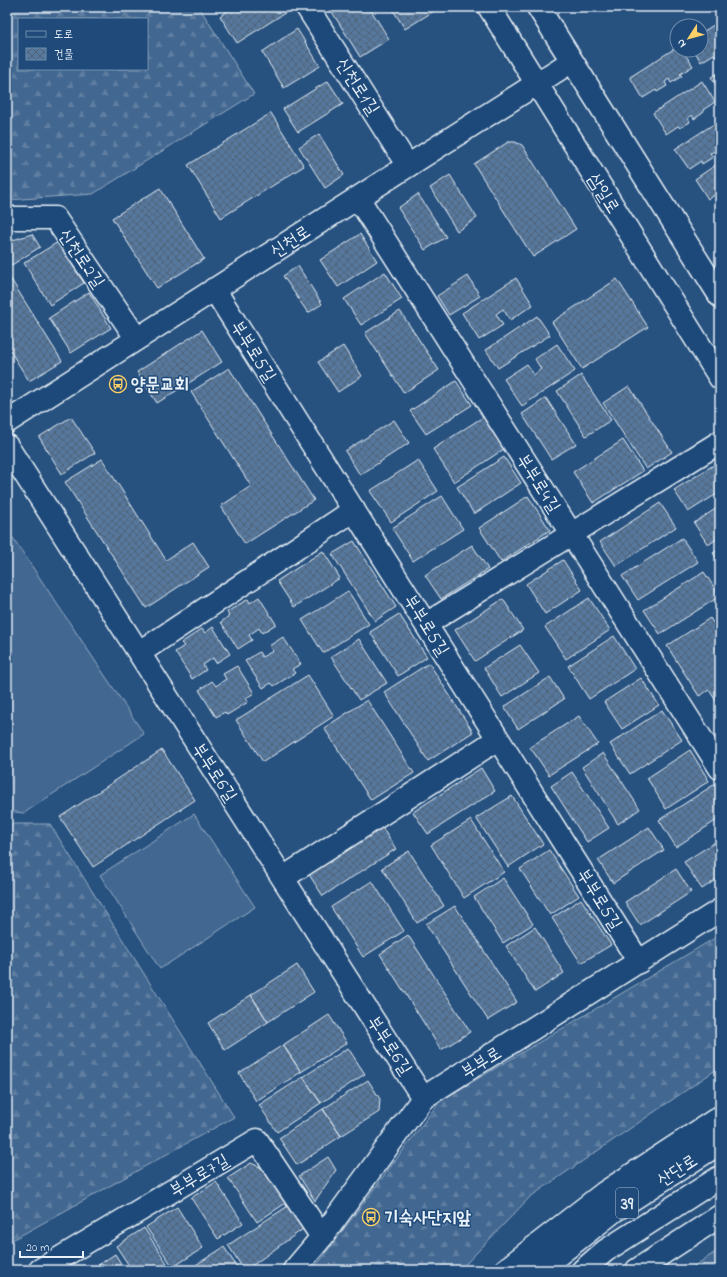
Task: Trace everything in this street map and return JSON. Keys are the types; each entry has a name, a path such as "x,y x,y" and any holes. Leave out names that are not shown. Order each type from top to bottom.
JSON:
{"street":[{"name":"신천로1길","path":"307,7 408,166"},
{"name":"삼일로","path":"489,7 720,378"},
{"path":"538,7 720,296"},
{"name":"신천로","path":"7,422 572,61"},
{"name":"부부로4길","path":"358,198 720,768"},
{"name":"신천로2길","path":"7,218 55,218 137,339"},
{"name":"부부로5길","path":"214,289 639,962"},
{"path":"426,624 720,442"},
{"name":"부부로6길","path":"7,446 423,1098"},
{"path":"139,653 354,510"},
{"path":"283,878 498,739"},
{"name":"부부로","path":"294,1270 322,1237 423,1098 720,910"},
{"path":"505,1270 604,1193 720,1117"},
{"name":"부부로7길","path":"40,1270 257,1140 322,1237"},
{"name":"산단로","path":"539,1270 614,1211 720,1143"},
{"name":"산단로","path":"583,1270 605,1251 720,1177"},
{"path":"637,1270 720,1216"}],"green space":[{"path":"7,7 199,7 254,94 93,194 7,200"},
{"path":"7,529 144,734 24,813 7,811"},
{"path":"194,814 255,907 160,969 100,875"},
{"path":"7,824 50,824 234,1117 7,1243"},
{"path":"720,935 720,1067 530,1197 460,1270 313,1270 440,1101"},
{"path":"720,1249 720,1270 688,1270"}],"building":[{"path":"234,7 286,7 288,11 237,43 220,16"},
{"path":"329,7 369,7 389,39 360,57"},
{"path":"391,7 431,7 434,11 405,29"},
{"path":"720,21 720,53 715,57 714,54 709,57 709,28"},
{"path":"297,29 320,66 284,88 262,52"},
{"path":"669,52 669,58 688,58 693,66 680,74 682,76 671,83 669,79 665,82 667,86 657,92 656,90 643,98 630,77"},
{"path":"699,58 708,58 701,62"},
{"path":"720,72 720,92 711,77"},
{"path":"328,81 343,104 298,132 283,109"},
{"path":"702,81 715,102 703,110 704,112 694,119 692,115 688,118 690,122 680,128 678,126 666,134 653,113"},
{"path":"271,113 304,166 221,218 188,165"},
{"path":"720,120 720,153 717,154 715,151 710,153 713,157 702,164 701,161 689,169 675,149"},
{"path":"319,134 344,175 325,188 299,147"},
{"path":"508,142 515,142 522,145 576,229 533,257 474,164"},
{"path":"720,162 720,192 708,199 695,179"},
{"path":"450,175 477,218 457,231 430,188"},
{"path":"160,188 204,259 157,288 112,218"},
{"path":"418,194 446,237 425,250 398,208"},
{"path":"32,234 40,247 7,268 7,239 13,240"},
{"path":"360,234 377,261 338,287 320,260"},
{"path":"58,242 84,283 50,305 24,263"},
{"path":"298,266 322,304 308,313 283,276"},
{"path":"385,272 402,299 361,325 344,299"},
{"path":"7,273 62,361 29,381 7,346"},
{"path":"468,276 480,296 449,315 437,296"},
{"path":"516,278 533,305 510,320 503,309 496,314 503,325 479,340 462,313"},
{"path":"617,279 648,327 582,369 552,322"},
{"path":"89,292 111,328 71,353 49,318"},
{"path":"400,311 439,370 404,393 365,333"},
{"path":"537,316 550,335 498,368 486,350"},
{"path":"202,330 222,362 157,403 137,372"},
{"path":"557,344 575,371 522,406 504,379 527,364 534,375 541,369 535,359"},
{"path":"343,346 362,376 338,392 318,362"},
{"path":"229,368 314,500 245,544 221,506 251,486 191,392"},
{"path":"581,375 611,420 586,436 557,391"},
{"path":"456,381 472,405 426,434 410,411"},
{"path":"629,386 672,452 646,469 603,403"},
{"path":"546,398 576,444 551,459 522,414"},
{"path":"71,417 95,453 62,474 39,437"},
{"path":"483,417 504,449 454,482 433,449"},
{"path":"394,420 409,443 360,475 345,451"},
{"path":"623,440 643,471 593,503 573,472"},
{"path":"504,457 521,483 474,514 457,487"},
{"path":"102,459 166,560 193,542 209,567 146,608 65,482"},
{"path":"418,460 438,491 391,522 370,491"},
{"path":"720,461 720,492 688,512 674,490"},
{"path":"442,496 463,529 413,561 392,528"},
{"path":"528,496 550,530 501,562 479,528"},
{"path":"660,503 676,527 616,566 600,542"},
{"path":"720,506 720,537 708,545 694,523"},
{"path":"682,538 698,562 638,600 622,576"},
{"path":"354,541 396,607 375,621 332,554"},
{"path":"472,545 488,569 441,599 425,575"},
{"path":"720,549 720,563 713,553"},
{"path":"323,551 340,578 294,607 277,581"},
{"path":"563,560 582,590 545,614 526,584"},
{"path":"704,572 720,596 660,634 644,610"},
{"path":"348,591 369,624 323,653 302,620"},
{"path":"259,597 276,624 262,633 259,628 249,635 252,640 238,649 221,622 229,616 227,612 248,599 250,603"},
{"path":"589,598 610,630 566,659 545,627"},
{"path":"503,599 523,630 475,661 455,630"},
{"path":"399,614 427,657 398,676 370,632"},
{"path":"710,618 720,633 720,707 709,690 699,696 667,646"},
{"path":"213,627 230,654 216,663 213,658 203,665 206,670 192,679 175,652 184,646 181,643 202,629 205,633"},
{"path":"614,636 635,669 589,699 568,666"},
{"path":"283,637 301,664 292,669 295,673 274,686 271,683 263,688 245,661 259,652 262,657 273,651 269,646"},
{"path":"359,639 387,683 359,700 331,657"},
{"path":"520,645 539,673 502,697 484,668"},
{"path":"429,663 473,732 428,761 384,692"},
{"path":"237,666 254,693 246,698 248,702 227,715 225,712 216,717 199,690 212,681 216,686 226,679 223,674"},
{"path":"308,675 334,716 263,762 236,720"},
{"path":"550,677 564,699 518,729 504,707"},
{"path":"641,678 659,705 622,729 604,702"},
{"path":"367,700 414,773 371,800 324,728"},
{"path":"662,710 682,740 630,774 610,744"},
{"path":"579,716 598,744 549,775 530,747"},
{"path":"162,750 195,800 93,867 60,817"},
{"path":"690,750 709,781 666,809 647,778"},
{"path":"603,753 640,809 618,824 582,767"},
{"path":"481,768 495,791 428,834 413,812"},
{"path":"572,772 609,828 587,842 551,786"},
{"path":"715,784 720,792 720,818 676,847 659,820"},
{"path":"512,796 543,844 508,867 476,818"},
{"path":"471,820 504,872 464,898 431,845"},
{"path":"381,826 396,849 323,896 308,873"},
{"path":"649,827 664,850 613,883 598,860"},
{"path":"720,839 720,877 702,889 684,862"},
{"path":"549,850 579,896 550,915 520,869"},
{"path":"409,851 444,906 417,923 382,868"},
{"path":"676,869 691,892 640,925 625,902"},
{"path":"503,878 533,924 503,943 474,897"},
{"path":"372,881 404,931 363,957 331,907"},
{"path":"581,899 611,945 581,963 552,918"},
{"path":"455,906 517,1002 488,1020 426,924"},
{"path":"535,927 564,973 535,992 506,946"},
{"path":"408,935 470,1032 441,1050 380,954"},
{"path":"297,965 314,992 268,1022 251,995"},
{"path":"251,995 268,1022 225,1050 208,1023"},
{"path":"329,1015 347,1043 301,1072 283,1045"},
{"path":"283,1045 301,1072 256,1101 239,1073"},
{"path":"348,1048 365,1074 321,1103 303,1077"},
{"path":"303,1077 321,1103 277,1132 259,1105"},
{"path":"368,1080 380,1099 379,1112 341,1136 323,1109"},
{"path":"323,1109 341,1136 297,1165 279,1138"},
{"path":"328,1157 336,1170 315,1201 299,1176"},
{"path":"251,1163 264,1169 286,1203 257,1222 228,1178"},
{"path":"216,1182 243,1223 218,1239 191,1198"},
{"path":"288,1206 303,1229 244,1270 228,1245"},
{"path":"177,1207 203,1248 173,1267 146,1227"},
{"path":"144,1228 170,1268 168,1270 132,1270 116,1246"},
{"path":"224,1247 239,1270 188,1270"},
{"path":"115,1254 125,1270 91,1270"}],"place":[{"name":"양문교회","path":"118,384"},
{"name":"기숙사단지앞","path":"371,1217"}]}
